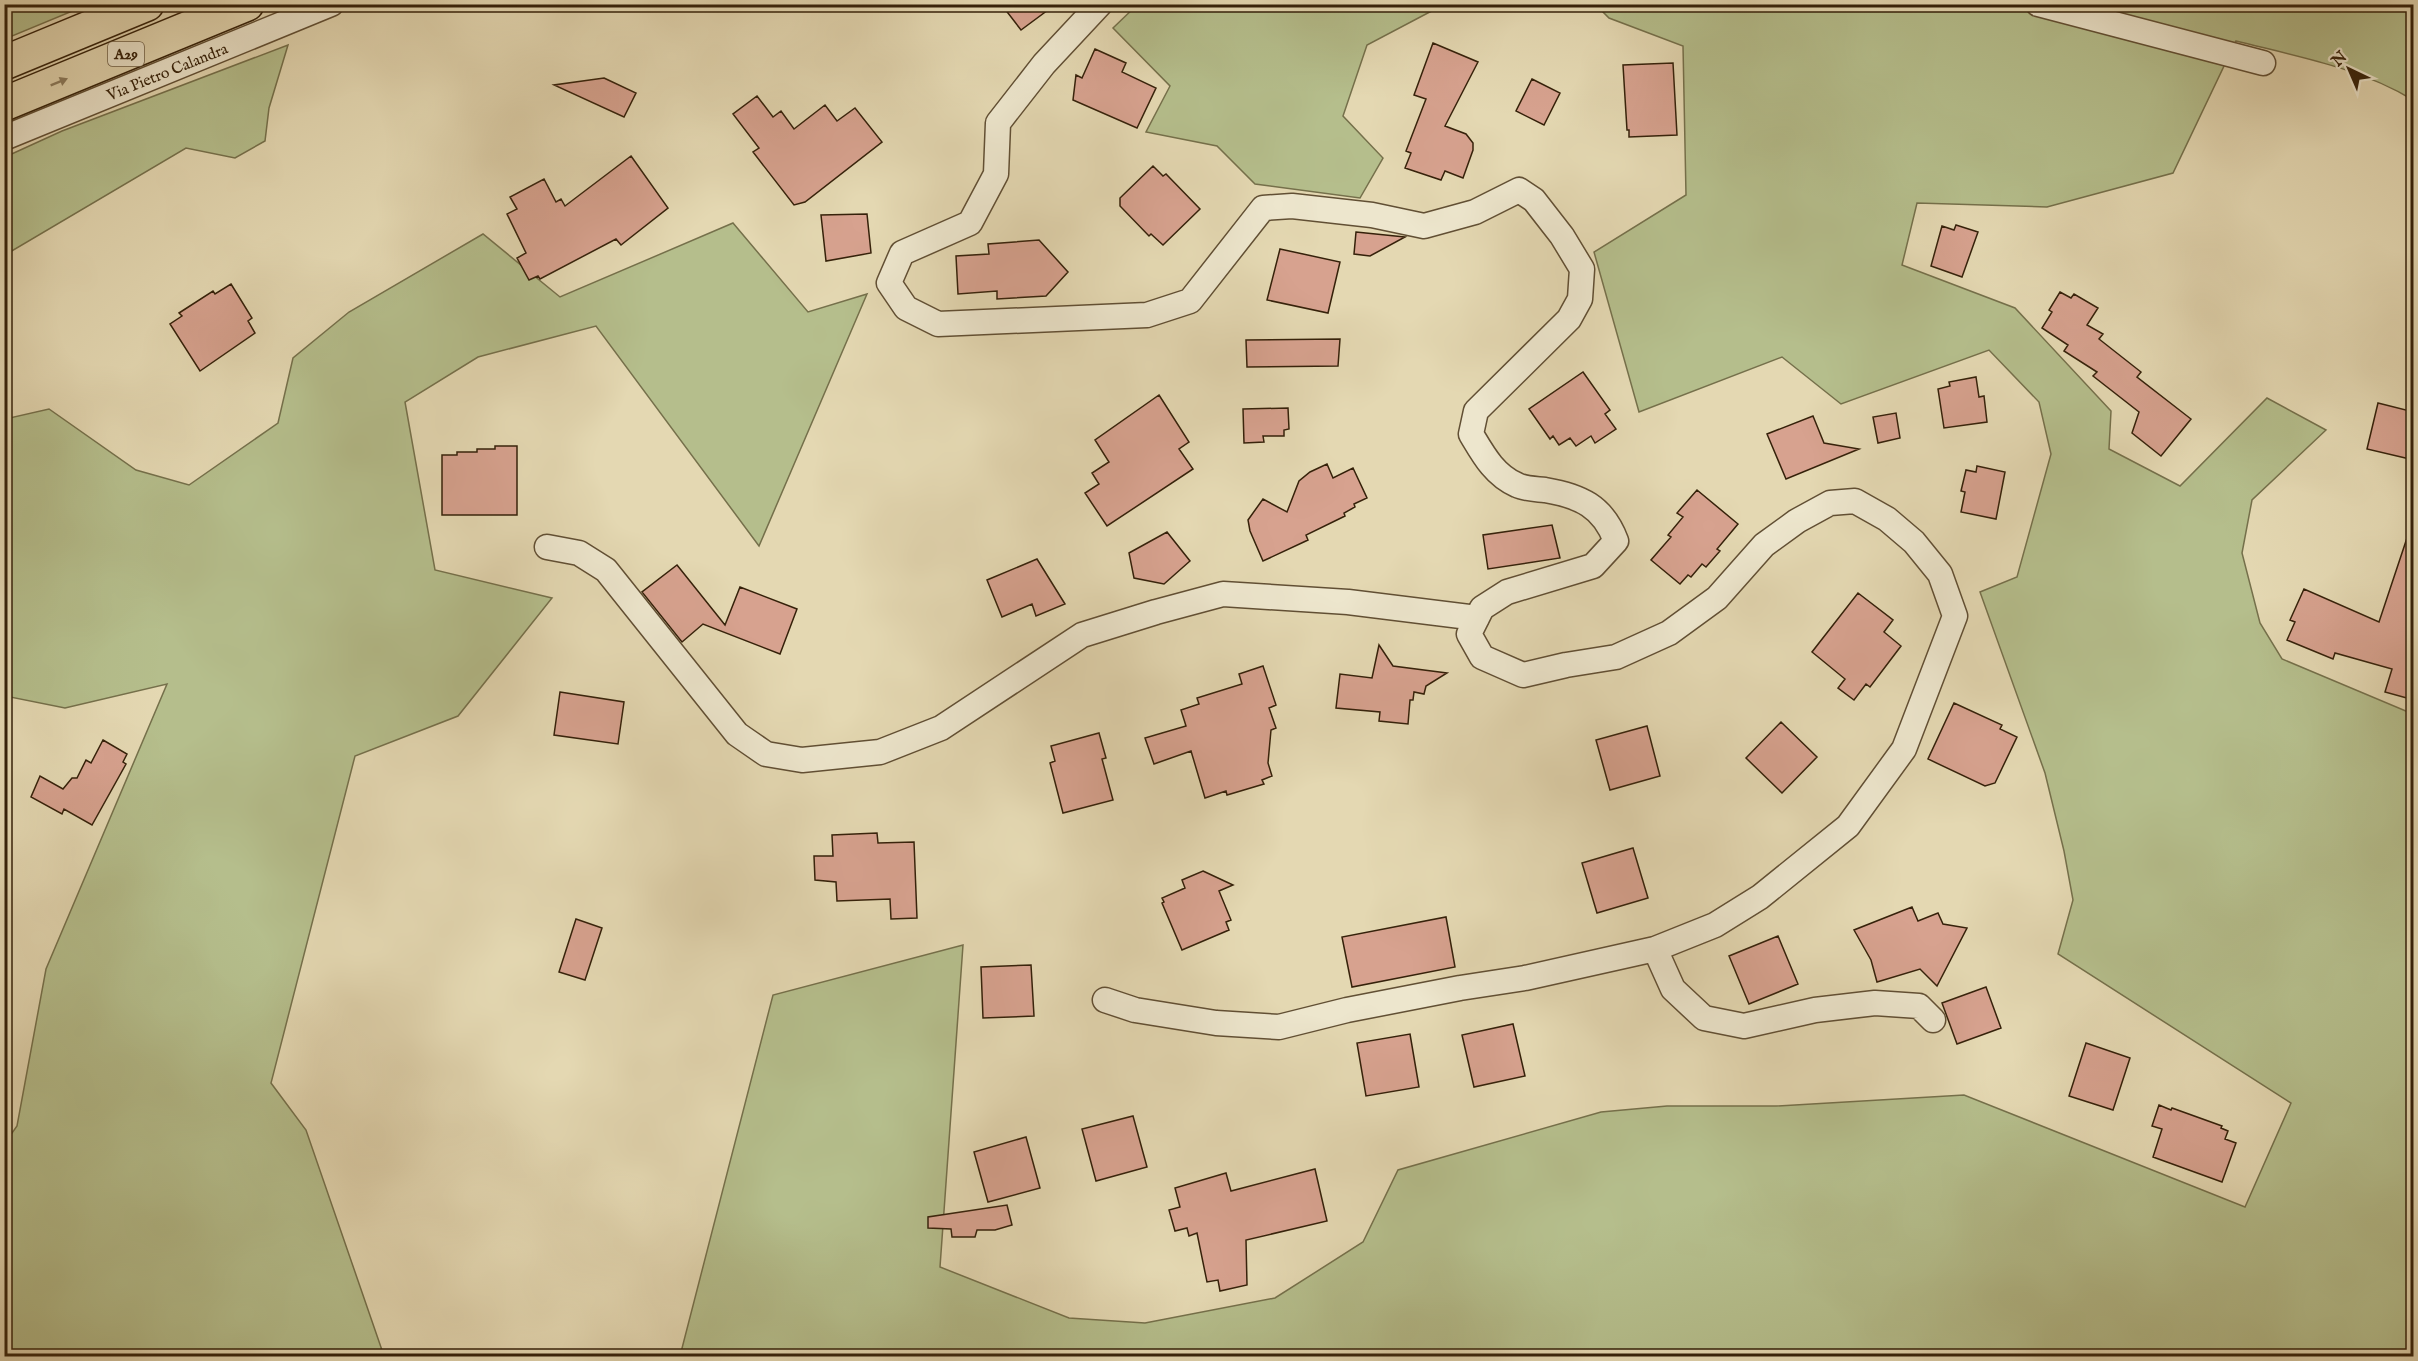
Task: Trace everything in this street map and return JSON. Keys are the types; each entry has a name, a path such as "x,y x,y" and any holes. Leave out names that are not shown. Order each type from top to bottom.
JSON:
{"highway":[{"name":"A29","path":"4,63 147,4"},
{"name":"A29","path":"4,104 248,4"}],"street":[{"name":"Via Pietro Calandra","path":"4,138 331,4"},
{"path":"1100,4 1044,64 998,123 996,174 970,223 902,253 890,283 906,308 938,324 1147,315 1190,300 1263,208 1292,206 1372,215 1424,226 1475,212 1519,190 1534,200 1562,236 1582,269 1580,298 1569,319 1476,411 1471,434 1491,467 1518,486 1556,492 1587,501 1610,524 1616,541 1593,566 1506,591 1482,608 1469,634 1482,657 1523,675 1566,664 1616,657 1669,633 1708,605 1717,598 1764,545 1797,521 1830,504 1855,501 1887,519 1914,542 1940,574 1955,616 1904,749 1848,826 1760,897 1715,925 1655,949 1525,978 1347,1010 1280,1027 1216,1023 1135,1011 1105,1000"},
{"path":"2038,4 2263,63"},
{"path":"547,547 579,553 606,570 737,734 766,754 802,760 880,752 941,728 1082,635 1223,594 1348,602 1477,618"},
{"path":"1655,949 1673,989 1704,1018 1744,1026 1815,1010 1875,1003 1919,1006 1933,1020"}],"green space":[{"path":"5,4 87,4 87,5 5,39"},
{"path":"1137,5 1443,5 1367,45 1343,116 1383,158 1360,198 1255,184 1217,146 1146,132 1170,86 1113,28"},
{"path":"1596,5 2413,5 2413,100 2372,79 2350,71 2236,41 2173,173 2047,207 1917,203 1902,265 2015,308 2111,411 2109,449 2180,486 2267,398 2326,430 2252,500 2242,553 2260,623 2282,659 2413,714 2413,1356 680,1356 773,995 963,945 940,1267 1069,1318 1145,1323 1275,1298 1363,1242 1398,1170 1601,1112 1667,1106 1776,1106 1964,1095 2245,1207 2291,1103 2058,954 2073,900 2064,851 2045,773 1980,592 2017,577 2051,454 2039,402 1989,350 1841,404 1782,357 1639,412 1594,252 1686,195 1683,46 1609,18"},
{"path":"288,45 269,108 265,141 235,158 186,148 5,255 5,157 62,131"},
{"path":"733,223 808,312 867,294 759,546 596,326 478,357 405,402 435,570 552,598 458,716 355,756 271,1083 306,1130 384,1356 5,1356 5,1143 17,1126 46,969 167,684 65,708 5,696 5,679 11,652 5,649 5,419 49,409 136,470 189,485 278,423 293,358 349,312 483,234 560,297"}],"building":[{"path":"1001,4 1056,4 1021,30"},
{"path":"1433,43 1478,62 1445,126 1466,134 1473,143 1473,150 1463,178 1445,171 1441,180 1405,168 1411,153 1406,151 1426,99 1414,95"},
{"path":"1095,49 1126,63 1122,72 1156,88 1137,128 1073,100 1076,75 1082,78"},
{"path":"1673,63 1677,135 1629,137 1623,65"},
{"path":"604,78 636,93 624,117 554,85"},
{"path":"1532,79 1560,93 1544,125 1516,111"},
{"path":"757,96 773,117 781,111 794,129 825,105 837,121 855,108 882,142 805,202 794,205 753,152 759,148 733,114"},
{"path":"631,156 668,208 621,245 616,239 540,279 538,276 529,280 517,258 526,253 507,214 517,209 510,197 544,179 556,202 561,199 565,206"},
{"path":"1153,166 1163,176 1166,174 1200,209 1163,245 1151,234 1149,236 1120,206 1120,198"},
{"path":"867,214 871,253 826,261 821,215"},
{"path":"1956,225 1978,232 1962,277 1931,266 1942,226 1954,230"},
{"path":"1356,232 1405,237 1370,256 1354,254"},
{"path":"1039,240 1068,272 1046,296 997,299 997,291 958,294 956,256 989,254 988,244"},
{"path":"1280,249 1340,262 1328,313 1267,300"},
{"path":"231,284 252,318 248,321 255,333 200,371 170,324 182,316 179,313 213,291 215,294"},
{"path":"2060,292 2071,298 2074,294 2098,308 2087,325 2103,334 2099,339 2141,372 2137,377 2191,419 2161,456 2132,433 2139,412 2093,376 2097,372 2064,351 2068,345 2042,328"},
{"path":"1340,339 1338,366 1247,367 1246,340"},
{"path":"1583,372 1610,410 1605,414 1616,429 1595,443 1591,436 1576,446 1570,438 1559,445 1553,436 1550,439 1529,409"},
{"path":"1976,377 1979,397 1984,396 1987,422 1944,428 1938,389 1950,386 1949,382"},
{"path":"1159,395 1189,442 1179,449 1193,469 1107,526 1085,493 1099,484 1092,473 1109,462 1095,440"},
{"path":"2378,403 2414,412 2414,460 2367,449"},
{"path":"1288,408 1289,429 1284,430 1284,436 1263,436 1264,442 1244,443 1243,409"},
{"path":"1896,413 1900,438 1878,443 1873,417"},
{"path":"1813,416 1824,443 1859,449 1786,479 1767,434"},
{"path":"495,446 517,446 517,515 442,515 442,455 477,452 477,449 495,449"},
{"path":"1327,464 1333,478 1353,468 1367,498 1354,504 1355,507 1344,513 1345,516 1306,535 1308,540 1263,561 1250,531 1248,520 1263,499 1287,512 1299,481 1310,472"},
{"path":"1977,466 2005,472 1996,519 1961,512 1965,492 1961,491 1966,470 1976,472"},
{"path":"1697,490 1738,524 1717,549 1720,551 1706,567 1702,564 1691,577 1688,575 1680,584 1651,560 1671,537 1668,535 1683,517 1677,513"},
{"path":"1552,525 1560,558 1488,569 1483,535"},
{"path":"2410,529 2414,530 2414,700 2385,692 2392,669 2335,653 2333,659 2287,640 2295,622 2290,620 2304,589 2379,622"},
{"path":"1167,532 1190,561 1164,584 1134,578 1129,553"},
{"path":"1037,559 1065,604 1036,616 1032,604 1002,617 987,580"},
{"path":"677,565 725,625 740,587 797,609 780,654 703,624 682,642 642,592"},
{"path":"1858,593 1893,620 1884,632 1901,646 1870,687 1866,684 1854,700 1838,688 1845,679 1812,652"},
{"path":"1379,645 1393,666 1447,673 1426,686 1424,694 1414,692 1413,700 1410,700 1408,724 1379,721 1380,712 1336,708 1340,674 1372,678"},
{"path":"1263,666 1276,705 1269,708 1276,728 1271,730 1268,763 1272,776 1262,780 1264,784 1227,795 1226,791 1205,798 1191,751 1154,764 1145,738 1186,726 1181,710 1199,704 1197,698 1242,684 1239,674"},
{"path":"560,692 624,702 618,744 554,735"},
{"path":"1954,703 2002,725 2000,729 2017,737 1995,783 1985,786 1928,759"},
{"path":"1781,722 1817,757 1782,793 1746,758"},
{"path":"1647,726 1660,776 1610,790 1596,740"},
{"path":"1099,733 1106,758 1102,759 1113,800 1063,813 1050,763 1055,761 1051,746"},
{"path":"103,740 127,754 123,762 126,764 92,825 64,809 62,814 31,797 40,776 63,789 72,778 77,778 86,760 91,763"},
{"path":"877,833 878,843 914,842 917,918 891,919 890,899 837,901 836,882 815,880 814,856 833,856 832,835"},
{"path":"1633,848 1648,898 1597,913 1582,863"},
{"path":"1203,871 1233,885 1219,891 1231,920 1226,922 1229,930 1182,950 1162,898 1185,888 1182,880"},
{"path":"1912,907 1918,921 1938,913 1943,924 1967,928 1937,986 1920,969 1877,982 1871,960 1854,930"},
{"path":"1446,917 1455,967 1352,987 1342,937"},
{"path":"576,919 602,928 585,980 559,972"},
{"path":"1778,936 1798,984 1749,1004 1729,956"},
{"path":"1031,965 1034,1016 983,1018 981,967"},
{"path":"1986,987 2001,1028 1957,1044 1942,1003"},
{"path":"1513,1024 1525,1076 1474,1087 1462,1035"},
{"path":"1410,1034 1419,1087 1366,1096 1357,1043"},
{"path":"2086,1043 2130,1058 2113,1110 2069,1096"},
{"path":"2159,1105 2222,1126 2221,1128 2228,1131 2225,1139 2236,1143 2222,1182 2153,1157 2162,1129 2152,1126"},
{"path":"1133,1116 1147,1167 1096,1181 1082,1129"},
{"path":"1026,1137 1040,1188 988,1202 974,1152"},
{"path":"1315,1169 1327,1221 1246,1240 1247,1285 1220,1291 1218,1280 1207,1282 1197,1233 1189,1236 1187,1228 1175,1231 1169,1210 1180,1207 1175,1188 1226,1173 1231,1191"},
{"path":"1007,1205 1012,1225 995,1230 977,1230 975,1237 952,1237 951,1229 928,1228 928,1217"}]}
